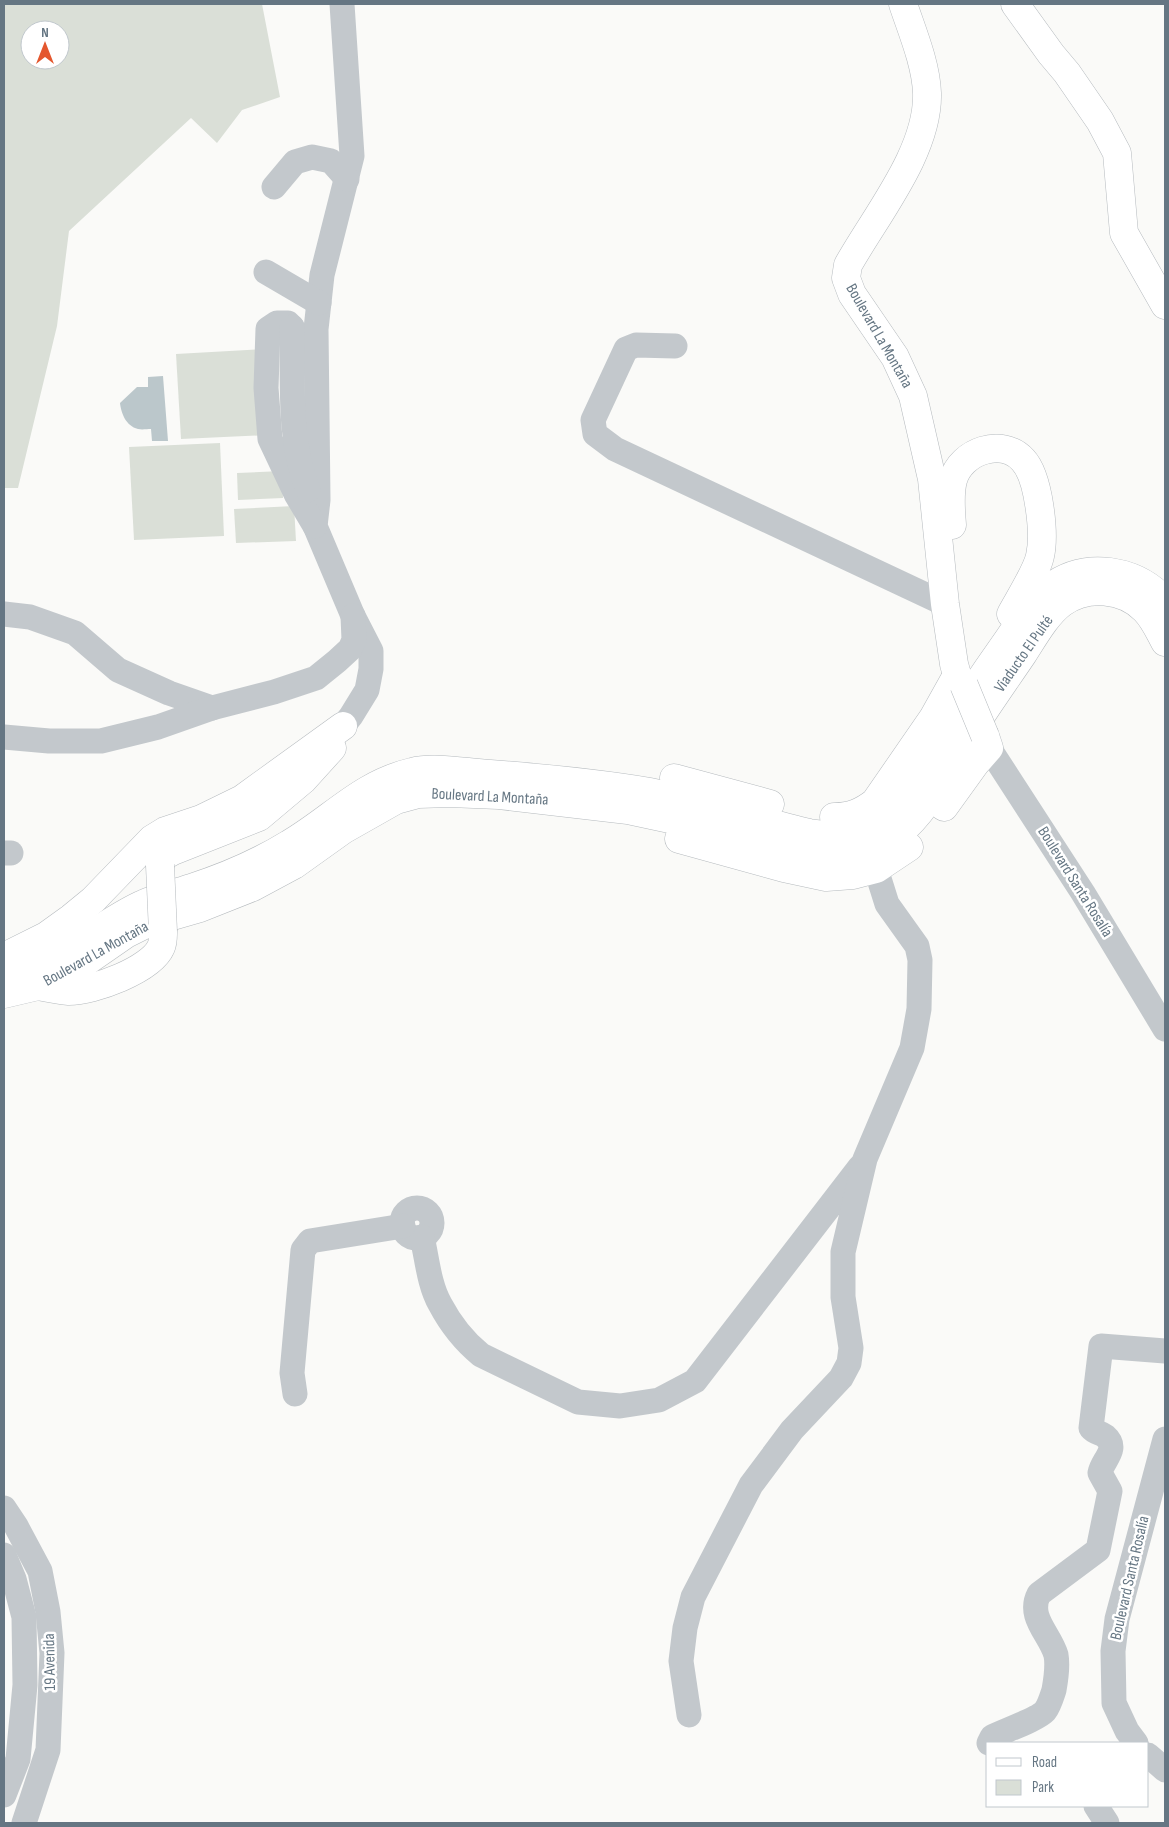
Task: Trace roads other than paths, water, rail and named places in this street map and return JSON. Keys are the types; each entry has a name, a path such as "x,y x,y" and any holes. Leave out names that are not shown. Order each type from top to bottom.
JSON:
{"main road":[{"name":"Boulevard La Montaña","path":"903,4 923,69 927,92 926,114 917,144 897,184 848,265 846,278 852,294 896,357 913,396 932,478 945,604 960,680"},
{"path":"1015,4 1067,73 1100,121 1117,153 1124,233 1165,305"},
{"path":"566,782 586,771 670,777 818,817 852,815 864,810 875,802 960,680 964,665 950,499 953,480 957,470 964,461 972,455 992,448 1014,454 1023,460 1028,468 1036,489 1041,534 1041,550 1038,562 996,641 995,659"},
{"name":"Viaducto El Pulté","path":"973,736 995,659 1039,597 1048,589 1070,576 1110,571 1128,576 1148,586 1165,601"},
{"name":"Viaducto El Pulté","path":"973,736 1037,632 1056,609 1067,601 1081,595 1099,591 1129,598 1146,611 1154,621 1165,642"},
{"path":"585,804 609,820 784,868 826,876 853,875 876,869 910,846 922,835 975,764 973,736 960,680"},
{"path":"38,986 70,991 91,987 121,977 139,968 152,958 162,946 160,865 162,858 173,851 259,817 303,780 330,752 343,726"},
{"path":"4,957 46,936 71,918 93,900 152,839 165,831 201,819 242,799 343,726"},
{"name":"Boulevard La Montaña","path":"4,977 39,965 154,899 242,870 291,843 363,792 393,778 413,772 426,770 511,776 649,792 809,833 827,836 846,836 865,830 882,821 973,736"},
{"name":"Boulevard La Montaña","path":"4,994 38,986 87,962 126,934 148,923 200,908 253,887 294,865 343,830 396,800 418,794 499,795 628,810 712,828 809,856 822,858 854,856 879,846 899,833 932,794 973,736"}],"street":[{"path":"315,526 318,500 304,328 319,303 322,275 352,156 342,4"},
{"path":"274,187 295,162 312,157 331,161 347,179"},
{"path":"266,272 319,303"},
{"path":"304,328 288,323 277,323 268,330 266,388 270,440 296,494 315,526 353,616 371,650 371,669 367,690 343,726"},
{"path":"674,346 636,345 626,349 593,420 595,434 615,449 945,604"},
{"path":"4,614 30,617 75,633 118,670 169,693 212,708"},
{"path":"4,737 50,741 101,741 158,727 212,708 274,692 316,678 350,649 354,640 353,616"},
{"name":"Boulevard Santa Rosalía","path":"973,736 1083,893 1165,1029"},
{"path":"689,1715 681,1661 685,1628 693,1597 751,1485 792,1430 841,1378 849,1363 851,1348 842,1297 843,1252 865,1159 912,1048 919,1009 920,960 917,946 887,904 876,869"},
{"path":"295,1394 292,1373 303,1250 310,1241 412,1231 440,1304 470,1346 481,1355 578,1402 620,1406 659,1400 695,1381 865,1159"},
{"path":"989,1742 992,1736 1037,1717 1046,1711 1055,1684 1057,1665 1056,1655 1038,1621 1037,1599 1039,1594 1098,1550 1110,1491 1100,1472 1103,1463 1110,1455 1110,1443 1106,1437 1091,1428 1101,1346 1165,1351"},
{"name":"Boulevard Santa Rosalía","path":"1135,1742 1127,1731 1114,1703 1113,1651 1117,1619 1165,1439"},
{"name":"19 Avenida","path":"4,1508 40,1571 48,1612 52,1653 48,1750 24,1823"},
{"name":"19 Avenida","path":"4,1555 14,1579 24,1617 25,1685 18,1759 4,1795"},
{"path":"1149,1756 1165,1770"},
{"path":"1097,1807 1107,1823"}]}
